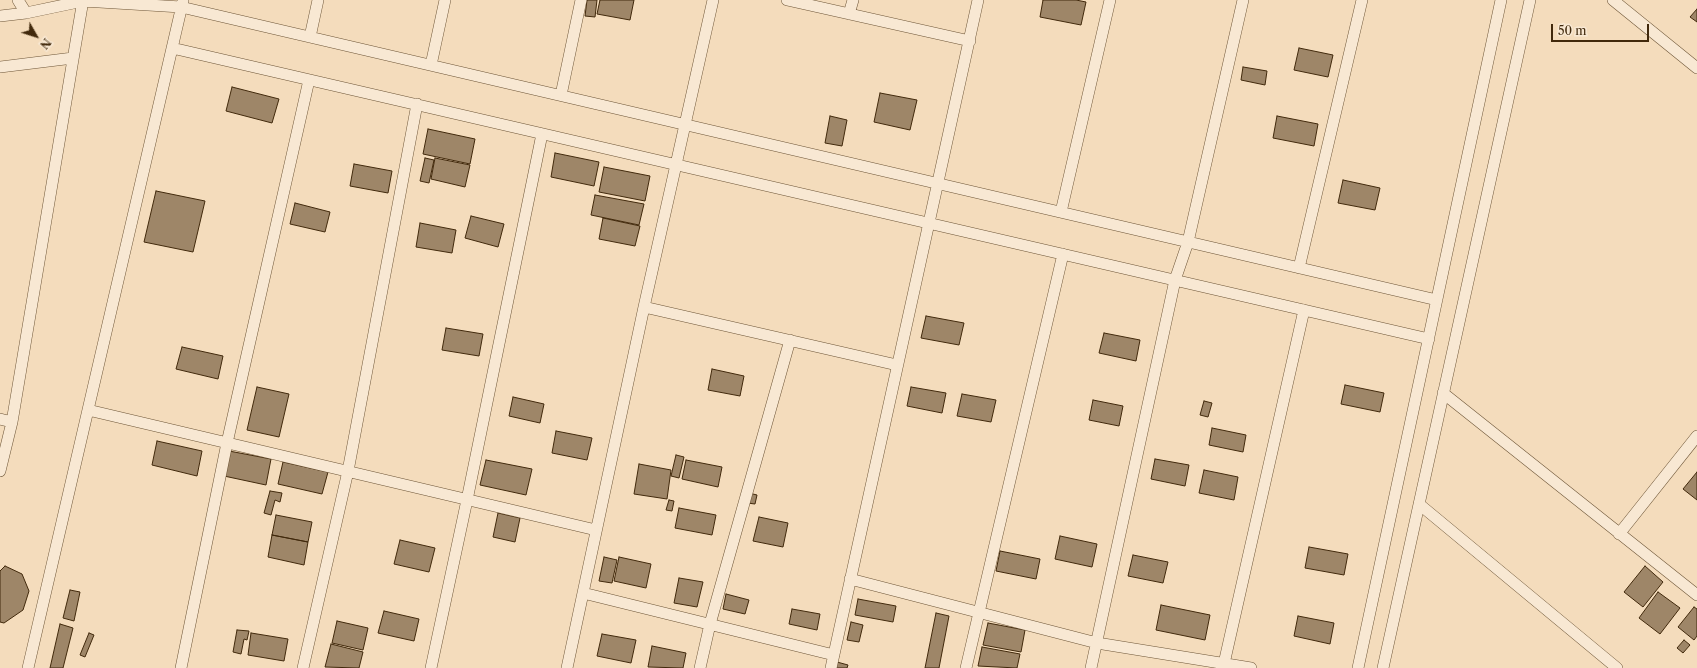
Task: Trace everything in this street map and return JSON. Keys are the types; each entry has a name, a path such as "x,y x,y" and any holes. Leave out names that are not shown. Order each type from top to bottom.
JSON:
{"street":[{"path":"18,0 26,13"},
{"path":"310,37 318,0"},
{"path":"431,65 445,0"},
{"path":"561,95 581,0"},
{"path":"567,668 644,307 713,0"},
{"path":"787,0 970,41"},
{"path":"849,14 853,0"},
{"path":"831,668 978,0"},
{"path":"1061,212 1110,0"},
{"path":"1092,668 1175,280 1188,242 1243,0"},
{"path":"1299,268 1362,0"},
{"path":"1358,668 1501,0"},
{"path":"1383,668 1530,0"},
{"path":"1613,0 1697,68"},
{"path":"0,471 12,422 83,1"},
{"path":"0,16 26,13 83,1 182,3 310,37 1437,300"},
{"path":"28,668 182,3"},
{"path":"172,48 1428,339"},
{"path":"0,67 73,58"},
{"path":"181,668 227,443 309,80"},
{"path":"303,668 348,471 417,104"},
{"path":"431,668 542,134"},
{"path":"966,668 1063,254"},
{"path":"644,307 897,365"},
{"path":"1223,665 1304,310"},
{"path":"700,668 710,624 790,340"},
{"path":"1443,393 1697,594"},
{"path":"88,410 596,530"},
{"path":"0,419 12,422"},
{"path":"1620,534 1697,436"},
{"path":"1419,504 1617,668"},
{"path":"850,579 980,611 1097,643 1223,665 1251,668"},
{"path":"583,593 834,655"}],"building":[{"path":"587,0 597,0 595,17 585,16"},
{"path":"600,0 634,0 630,20 597,14"},
{"path":"1043,0 1076,0 1086,2 1081,25 1040,17"},
{"path":"1697,9 1697,22 1690,17"},
{"path":"1299,48 1333,55 1328,77 1294,70"},
{"path":"1243,67 1267,71 1265,85 1241,80"},
{"path":"232,87 279,99 272,123 226,111"},
{"path":"880,93 917,100 910,130 874,122"},
{"path":"830,116 847,120 842,146 825,143"},
{"path":"1277,116 1318,124 1314,146 1273,138"},
{"path":"428,129 475,139 470,164 423,154"},
{"path":"555,153 599,162 594,186 551,177"},
{"path":"425,158 434,160 429,183 420,181"},
{"path":"435,158 470,165 465,187 431,179"},
{"path":"354,164 392,171 388,193 350,186"},
{"path":"604,167 650,176 645,201 599,192"},
{"path":"1343,180 1380,188 1375,210 1338,203"},
{"path":"156,191 205,201 193,252 144,242"},
{"path":"595,195 644,204 639,225 591,215"},
{"path":"295,203 330,212 325,232 290,224"},
{"path":"471,216 504,224 498,247 465,238"},
{"path":"603,218 640,226 635,246 599,239"},
{"path":"420,223 456,230 452,253 416,247"},
{"path":"926,316 964,323 959,345 921,338"},
{"path":"446,328 483,334 479,356 442,350"},
{"path":"1104,333 1140,340 1136,361 1099,353"},
{"path":"182,347 223,356 218,379 176,369"},
{"path":"712,369 744,376 740,396 708,390"},
{"path":"1345,385 1384,393 1380,412 1341,404"},
{"path":"257,387 289,394 279,437 247,430"},
{"path":"911,387 946,393 942,413 907,406"},
{"path":"962,394 996,400 991,422 957,416"},
{"path":"513,397 544,404 540,423 509,416"},
{"path":"1093,400 1123,406 1119,426 1089,420"},
{"path":"1204,401 1212,403 1208,417 1200,415"},
{"path":"1212,428 1246,435 1243,452 1209,445"},
{"path":"556,431 592,438 587,460 552,453"},
{"path":"157,441 202,451 197,476 152,465"},
{"path":"229,451 271,459 266,485 224,476"},
{"path":"676,455 684,457 679,478 671,476"},
{"path":"1155,459 1189,465 1185,486 1151,479"},
{"path":"486,460 532,469 526,495 480,485"},
{"path":"686,460 722,467 718,487 682,479"},
{"path":"283,462 328,472 322,494 278,484"},
{"path":"639,464 671,470 667,499 634,494"},
{"path":"1204,470 1238,477 1234,500 1199,493"},
{"path":"1697,472 1697,500 1683,489"},
{"path":"270,491 282,493 280,502 275,500 271,515 264,513"},
{"path":"749,493 757,495 755,504 747,503"},
{"path":"669,500 674,501 672,511 666,510"},
{"path":"679,508 716,515 712,535 675,528"},
{"path":"498,513 520,518 515,542 493,537"},
{"path":"276,515 312,522 308,542 272,535"},
{"path":"759,517 788,523 783,547 753,541"},
{"path":"272,535 308,542 304,565 268,557"},
{"path":"1060,536 1097,544 1092,567 1055,559"},
{"path":"400,540 435,548 429,572 394,564"},
{"path":"1309,547 1348,554 1344,575 1305,568"},
{"path":"1000,551 1040,559 1036,579 996,571"},
{"path":"1133,555 1168,562 1163,583 1128,576"},
{"path":"604,557 617,560 612,583 599,581"},
{"path":"619,557 651,564 646,588 614,581"},
{"path":"5,566 22,574 29,591 23,610 4,623 0,622 0,571"},
{"path":"1645,566 1663,582 1643,607 1624,592"},
{"path":"679,578 703,582 697,607 674,603"},
{"path":"70,590 80,592 74,621 63,618"},
{"path":"1658,592 1680,608 1660,634 1639,618"},
{"path":"726,594 749,600 745,614 723,609"},
{"path":"858,599 896,606 893,622 855,615"},
{"path":"1161,605 1210,615 1205,640 1156,630"},
{"path":"1694,607 1697,609 1697,636 1694,640 1678,627"},
{"path":"792,609 820,614 817,630 789,624"},
{"path":"384,611 419,619 414,641 378,633"},
{"path":"936,613 949,616 939,668 925,668"},
{"path":"1298,616 1334,623 1330,644 1294,636"},
{"path":"337,621 368,628 363,650 332,643"},
{"path":"851,622 863,625 859,642 847,640"},
{"path":"988,623 1025,630 1021,652 983,645"},
{"path":"60,624 73,628 63,668 50,668"},
{"path":"237,630 249,631 247,640 244,639 241,654 233,652"},
{"path":"89,633 94,635 85,657 80,655"},
{"path":"251,633 288,639 284,661 248,655"},
{"path":"602,634 636,640 631,663 597,656"},
{"path":"1684,640 1690,645 1683,653 1677,648"},
{"path":"331,644 363,652 359,668 325,667"},
{"path":"652,646 686,653 683,668 648,667"},
{"path":"982,647 1020,654 1017,668 978,666"},
{"path":"837,662 848,665 847,668 836,668"}]}
